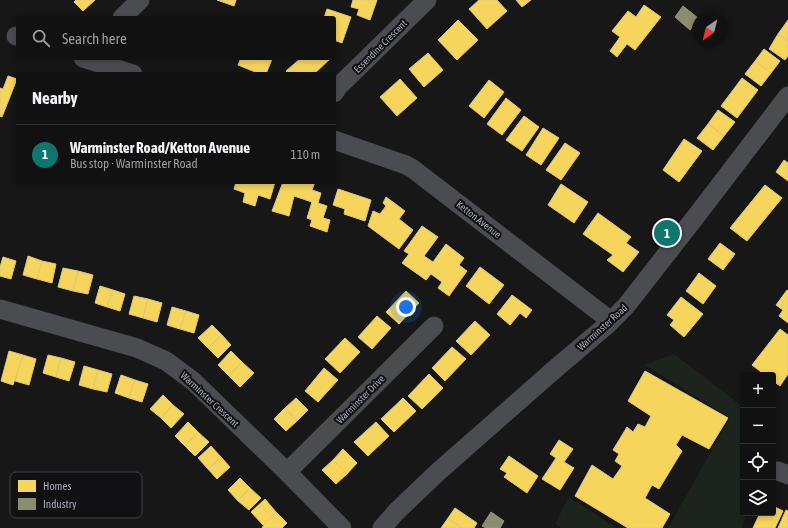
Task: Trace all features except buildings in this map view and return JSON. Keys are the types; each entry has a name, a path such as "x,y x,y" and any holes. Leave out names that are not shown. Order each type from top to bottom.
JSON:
{"street":[{"path":"124,16 140,0"},
{"name":"Essendine Crescent","path":"336,91 427,0"},
{"path":"94,60 127,72"},
{"name":"Warminster Road","path":"382,528 396,512 439,471 611,321 626,306 788,96"},
{"name":"Ketton Avenue","path":"336,141 406,165 413,169 611,321"},
{"name":"Warminster Crescent","path":"0,309 137,348 166,361 193,381 287,472 342,528"},
{"name":"Warminster Drive","path":"287,472 434,326"}],"shaded area":[{"path":"674,354 740,405 740,516 746,516 741,528 668,528 730,418 645,365"},
{"path":"569,497 617,528 562,528 555,524"}],"place":[{"name":"Warminster Road/Ketton Avenue","path":"667,233"}]}
